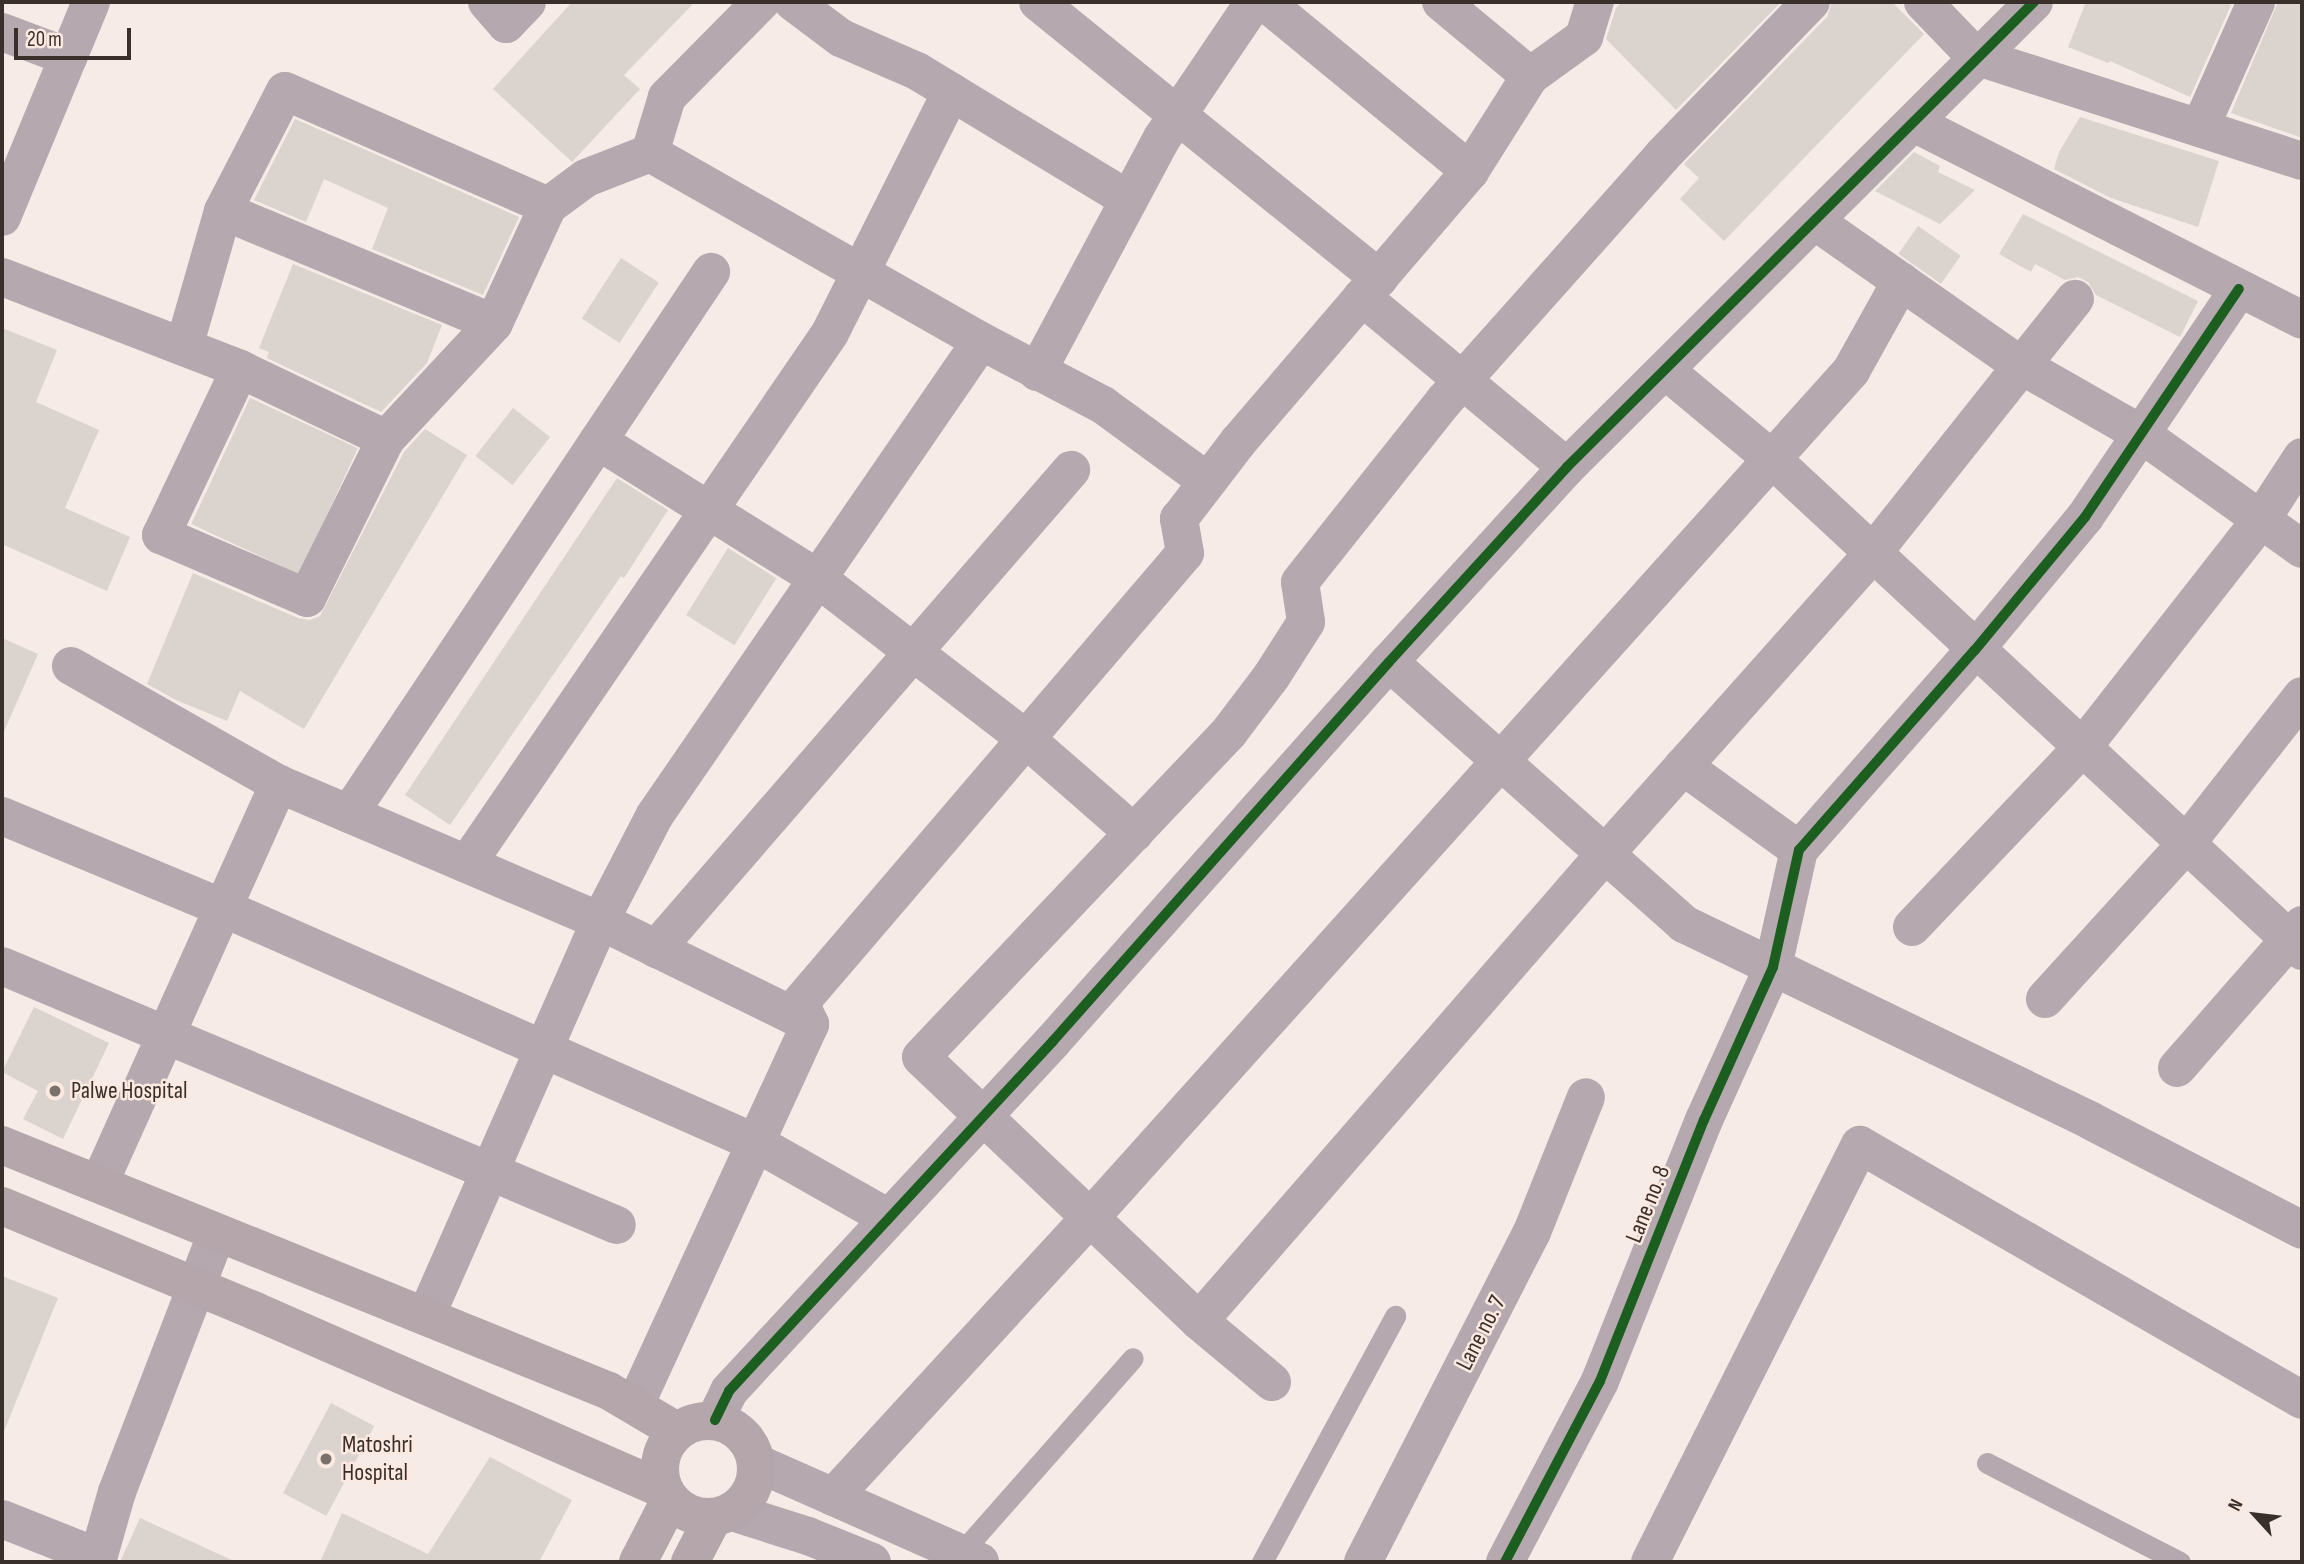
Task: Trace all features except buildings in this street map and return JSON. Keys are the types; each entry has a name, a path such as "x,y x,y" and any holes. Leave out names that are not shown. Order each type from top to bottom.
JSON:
{"main road":[{"path":"2,1145 610,1391 677,1431"},
{"path":"2,1206 197,1286 667,1495 683,1512 699,1518 723,1515"},
{"path":"638,1562 667,1495 659,1469 664,1448 677,1431 695,1422 715,1420 735,1428 749,1443 757,1463 755,1482 747,1499 723,1515 690,1562"}],"street":[{"path":"2,217 91,2"},
{"path":"486,2 506,24 527,2"},
{"path":"650,153 667,97 761,2"},
{"path":"793,2 841,38 917,71 1129,200"},
{"path":"1038,2 1178,115 1370,287 1462,380 1567,467"},
{"path":"1037,372 1178,115 1254,2"},
{"path":"1265,2 1470,171"},
{"path":"1441,2 1530,76"},
{"path":"1272,1382 1199,1321 921,1057 1230,730 1271,677 1306,622 1300,582 1462,380 1663,155 1811,2"},
{"path":"1923,2 1975,56 2302,161"},
{"path":"715,1420 729,1391 983,1115 1567,467 1816,222 1914,123 1975,56 2034,2"},
{"path":"2200,128 2256,2"},
{"path":"635,1405 810,1024 800,1003 1185,554 1179,519 1370,287 1470,171 1530,76 1584,37 1593,3"},
{"path":"2,32 68,57"},
{"path":"184,347 223,211 285,91 548,206"},
{"path":"467,864 830,333 862,274 951,92"},
{"path":"1914,123 2302,320"},
{"path":"240,369 161,535 307,598 386,439 494,323 548,206 586,178 650,153"},
{"path":"650,153 981,341 1102,405 1208,481"},
{"path":"223,211 494,323"},
{"path":"1816,222 2022,366 2141,434 2302,549"},
{"path":"349,814 711,272"},
{"path":"2,277 240,369 386,439"},
{"path":"834,1497 1090,1218 1851,371 1902,281"},
{"path":"1684,766 1799,850 1975,650 2085,517 2239,289"},
{"path":"1199,1321 1605,854 1872,554 2075,299"},
{"path":"426,1316 600,921 655,815 981,341"},
{"path":"1665,370 1772,459 2186,844 2298,939 2177,1068"},
{"path":"598,441 817,578 1025,738 1134,833"},
{"path":"1912,927 2082,748 2261,520 2302,457"},
{"path":"656,949 1071,470"},
{"path":"1389,662 1684,924 2091,1121 2302,1230"},
{"path":"71,666 279,784 600,921 810,1024"},
{"path":"2045,999 2186,844 2302,696"},
{"path":"99,1184 221,907 279,784"},
{"path":"2,816 221,907 756,1143 887,1217"},
{"name":"Lane no. 8","path":"1505,1562 1600,1381 1704,1120 1773,967 1799,850"},
{"path":"2,965 617,1225"},
{"name":"Lane no. 7","path":"1363,1562 1532,1231 1586,1097"},
{"path":"1658,1559 1860,1145 2302,1400"},
{"path":"2,1519 97,1560 117,1492 217,1233"},
{"path":"757,1463 970,1558"},
{"path":"723,1515 807,1536 872,1562"}],"lane":[{"path":"1262,1562 1395,1316"},
{"path":"970,1558 1133,1358"},
{"path":"1987,1462 2180,1562"}],"cycle path":[{"path":"715,1420 729,1391 1053,1041 1389,662 1567,467 2034,2"},
{"path":"1505,1562 1600,1381 1704,1120 1773,967 1799,850 1975,650 2085,517 2239,289"}],"place":[{"name":"Palwe Hospital","path":"55,1091"},
{"name":"Matoshri Hospital","path":"326,1459"}]}
